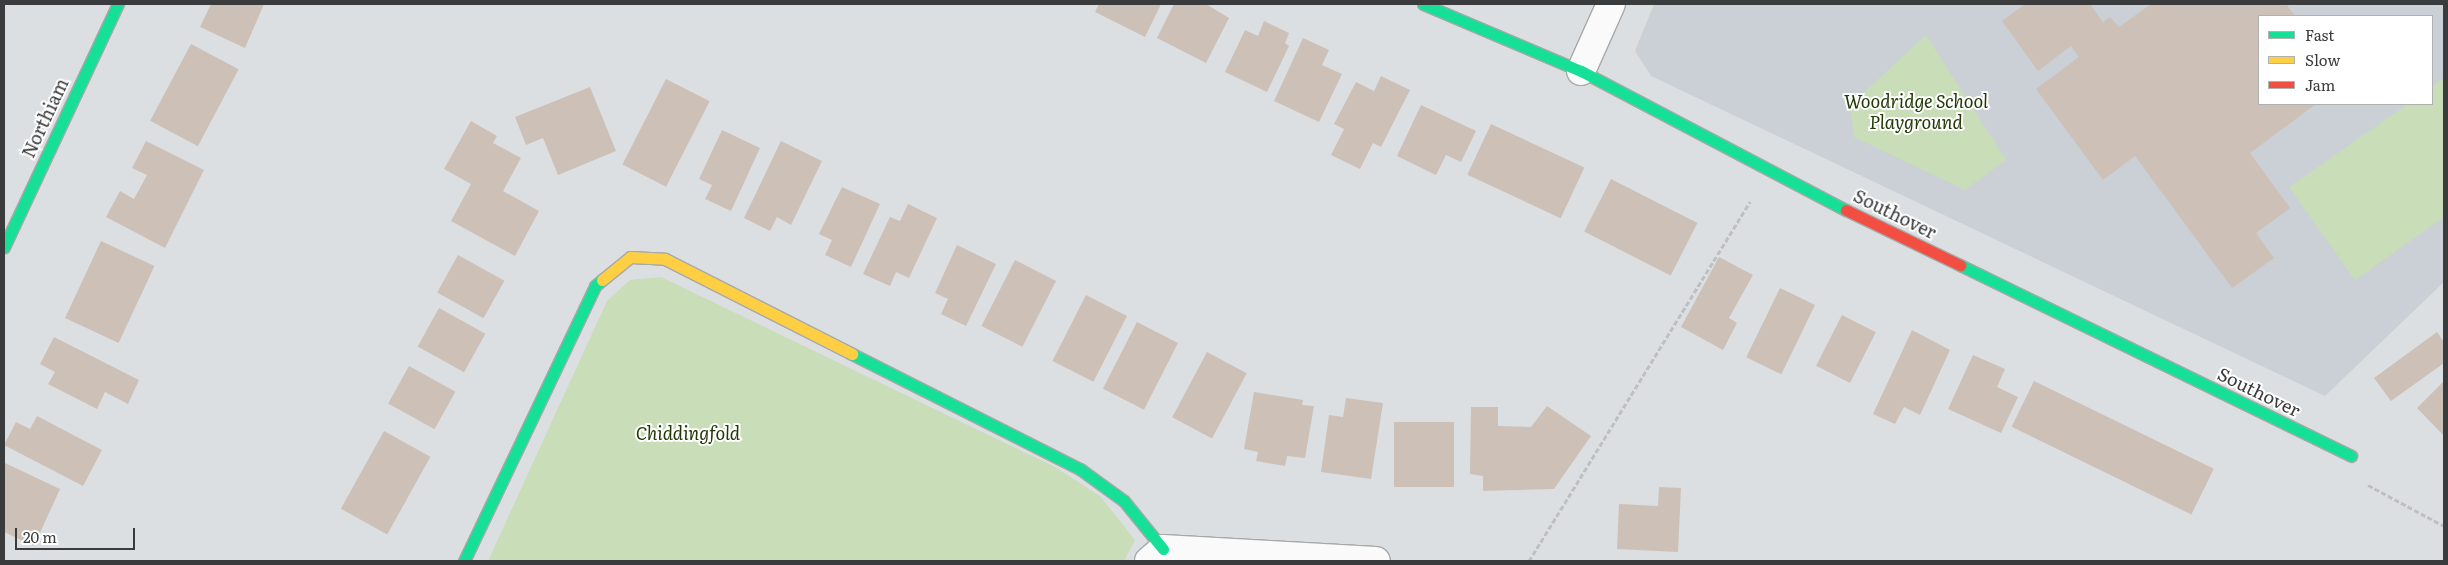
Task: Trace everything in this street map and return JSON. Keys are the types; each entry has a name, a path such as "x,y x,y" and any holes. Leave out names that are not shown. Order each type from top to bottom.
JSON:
{"street":[{"name":"Northiam","path":"4,247 118,4"},
{"name":"Southover","path":"1424,4 1581,71 1769,172 2351,456"},
{"path":"1581,71 1611,4"},
{"path":"464,561 595,286 630,257 666,259 1080,469 1124,501 1156,555 1376,561"}],"path":[{"path":"1529,561 1769,172"},
{"path":"2351,456 2352,478 2444,526"}],"shaded area":[{"path":"1654,4 2444,4 2444,282 2325,396 1651,76 1635,51"}],"green space":[{"name":"Woodridge School Playground","path":"1926,35 2006,160 1965,190 1854,137 1850,105"},
{"path":"2444,78 2444,217 2355,280 2289,187 2407,105 2433,105 2433,86"},
{"name":"Chiddingfold","path":"661,277 1055,467 1100,496 1135,540 1124,561 488,561 607,301 630,280"}],"building":[{"path":"211,4 264,4 245,48 200,27"},
{"path":"1099,4 1161,4 1145,37 1095,12"},
{"path":"1174,4 1206,4 1229,18 1206,63 1157,38"},
{"path":"2025,4 2090,4 2103,22 2110,17 2119,27 2151,4 2286,4 2294,15 2258,15 2258,105 2315,105 2250,153 2290,208 2256,233 2274,258 2232,288 2135,156 2103,180 2036,89 2079,57 2071,46 2038,71 2002,21"},
{"path":"1264,21 1289,33 1285,43 1289,46 1267,92 1225,72 1245,30 1258,36"},
{"path":"1303,38 1329,50 1322,65 1342,74 1319,122 1274,101"},
{"path":"191,44 239,69 198,146 150,121"},
{"path":"1381,76 1410,90 1381,147 1373,143 1360,169 1331,155 1344,129 1334,124 1356,82 1374,91"},
{"path":"666,79 710,101 666,187 622,165"},
{"path":"590,87 616,151 558,175 543,138 526,145 515,117"},
{"path":"1421,105 1476,131 1461,162 1446,155 1436,175 1397,156"},
{"path":"471,121 497,136 493,143 521,158 503,191 539,211 515,256 451,221 471,184 444,169"},
{"path":"1491,124 1584,168 1561,218 1467,175"},
{"path":"722,130 760,148 731,211 705,199 712,185 699,179"},
{"path":"146,141 204,170 165,248 106,217 120,191 134,199 147,175 132,168"},
{"path":"781,141 822,161 791,225 777,217 770,231 744,218"},
{"path":"1611,179 1697,223 1671,276 1584,232"},
{"path":"842,187 880,204 851,267 825,255 832,240 819,234"},
{"path":"908,204 937,218 909,278 896,272 890,286 863,274 890,217 900,221"},
{"path":"101,241 154,266 119,343 65,318"},
{"path":"957,245 996,264 966,326 941,314 948,299 935,293"},
{"path":"458,255 504,281 484,318 437,293"},
{"path":"1719,257 1753,275 1729,318 1737,323 1723,350 1681,327"},
{"path":"1015,260 1056,281 1022,347 981,326"},
{"path":"1780,288 1815,305 1781,374 1746,357"},
{"path":"1086,295 1127,316 1093,382 1052,361"},
{"path":"439,308 485,334 464,372 418,346"},
{"path":"1842,315 1876,332 1850,383 1816,366"},
{"path":"1137,322 1178,343 1144,410 1103,389"},
{"path":"1912,330 1950,350 1920,415 1904,407 1895,424 1873,414"},
{"path":"2437,332 2444,342 2444,363 2391,401 2374,378"},
{"path":"54,337 139,380 128,404 105,392 97,409 48,384 55,372 40,364"},
{"path":"1207,352 1247,373 1212,438 1172,417"},
{"path":"1973,355 2005,369 1997,387 2018,397 2001,433 1948,409"},
{"path":"409,366 455,392 435,429 388,404"},
{"path":"2034,381 2214,469 2191,515 2012,427"},
{"path":"2444,381 2444,436 2417,408"},
{"path":"1254,392 1303,400 1302,405 1314,406 1305,458 1287,456 1285,466 1256,461 1258,452 1244,449"},
{"path":"1346,398 1383,403 1371,479 1321,472 1329,415 1343,417"},
{"path":"1547,406 1591,436 1554,489 1483,491 1483,476 1470,474 1471,407 1498,407 1498,426 1531,427"},
{"path":"37,416 102,450 83,486 4,445 16,422 30,429"},
{"path":"1394,422 1454,422 1454,487 1394,487"},
{"path":"384,431 430,457 387,535 341,509"},
{"path":"5,463 60,489 34,546 4,532"},
{"path":"1659,487 1681,488 1678,552 1617,549 1619,504 1658,506"}],"traffic: fast":[{"path":"4,247 118,4"},
{"path":"1423,4 1581,71 1846,210"},
{"path":"1960,265 2351,456"},
{"path":"464,561 595,286 602,280"},
{"path":"852,354 1080,469 1124,501 1163,549"}],"traffic: slow":[{"path":"602,280 630,257 665,259 852,354"}],"traffic: jam":[{"path":"1846,210 1960,265"}]}
